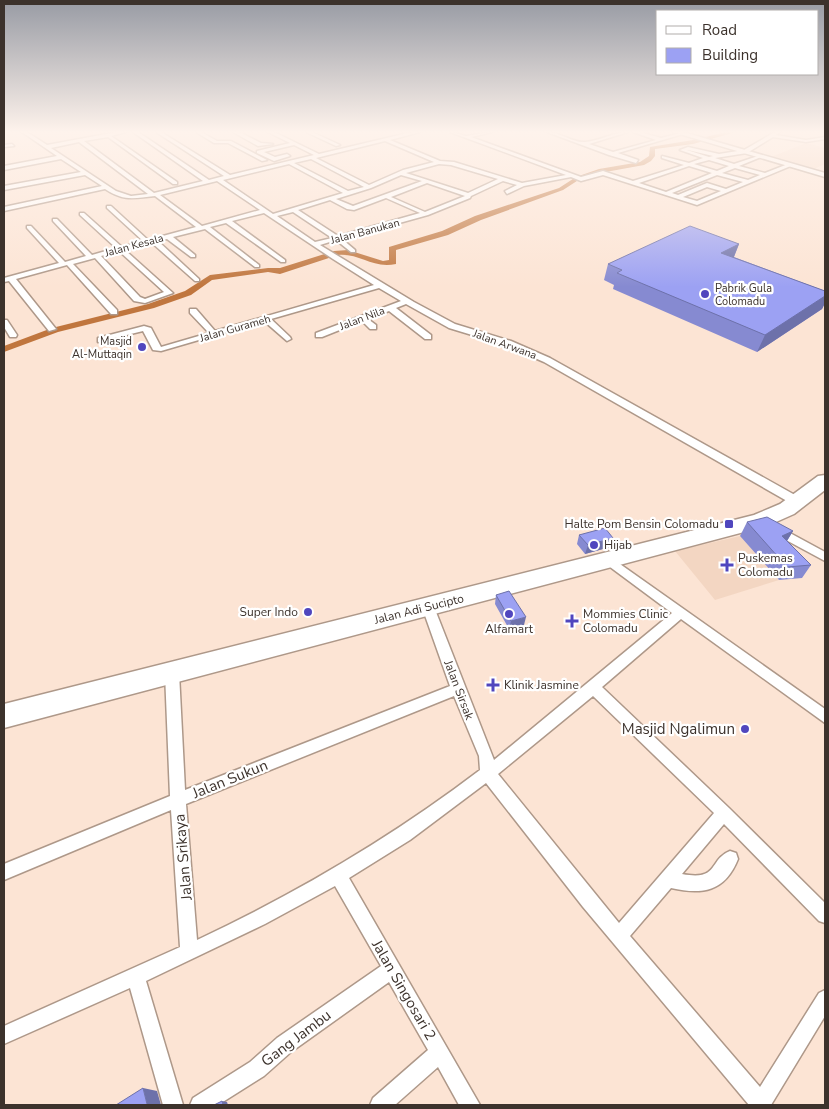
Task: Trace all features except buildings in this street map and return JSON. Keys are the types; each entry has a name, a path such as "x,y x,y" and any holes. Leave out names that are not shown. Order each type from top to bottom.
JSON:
{"highway":[{"name":"Jalan Adi Sucipto","path":"4,716 760,521 787,510 825,481"}],"street":[{"path":"4,188 27,184"},
{"path":"103,184 126,198 154,195 201,184"},
{"path":"138,184 257,266"},
{"path":"174,184 171,186 179,189"},
{"path":"184,184 187,187"},
{"name":"Jalan Arwana","path":"224,184 332,256 406,302 448,325 499,340 547,360 798,502"},
{"path":"330,184 346,192"},
{"path":"363,184 369,187"},
{"path":"272,216 376,184"},
{"path":"330,198 349,208 366,207 421,184"},
{"path":"436,184 468,195"},
{"name":"Jalan Banukan","path":"315,244 426,214 468,197 468,195 493,184"},
{"path":"507,192 522,184"},
{"path":"625,184 621,185 654,197"},
{"path":"636,184 697,203 743,184"},
{"path":"665,194 688,184"},
{"path":"678,198 707,185 726,191"},
{"path":"4,209 106,186"},
{"path":"387,197 426,214"},
{"path":"109,207 197,280"},
{"path":"293,209 337,238 353,252"},
{"name":"Jalan Kesala","path":"8,279 264,210"},
{"path":"56,220 140,300 145,301 169,293 82,214"},
{"path":"227,221 283,261"},
{"path":"29,227 114,312"},
{"path":"168,236 193,256"},
{"path":"8,279 52,329"},
{"name":"Jalan Gurameh","path":"101,340 144,328 148,330 156,348 161,349 380,285"},
{"path":"324,290 335,298"},
{"name":"Jalan Nila","path":"318,335 406,302"},
{"path":"389,308 428,337"},
{"path":"193,311 214,334"},
{"path":"363,318 373,327"},
{"path":"266,319 287,339"},
{"path":"4,322 13,335"},
{"path":"760,521 825,557"},
{"path":"610,561 825,716"},
{"name":"Jalan Sirsak","path":"428,607 458,689 486,756 488,774"},
{"path":"4,1035 261,918 337,876 404,834 488,774 681,612"},
{"name":"Jalan Srikaya","path":"172,673 178,800 189,952"},
{"path":"593,687 724,813 825,915"},
{"name":"Jalan Sukun","path":"4,872 178,800 458,689"},
{"path":"488,774 619,936 760,1104 825,999"},
{"path":"619,936 724,813"},
{"path":"668,879 698,885 706,884 718,876 730,859"},
{"name":"Jalan Singosari 2","path":"337,876 470,1105"},
{"name":"Gang Jambu","path":"200,1105 256,1069 284,1046 392,970"},
{"path":"136,976 173,1105"},
{"path":"380,1105 440,1052"}],"shaded area":[{"name":"Puskemas Colomadu","path":"740,536 779,580 715,600 675,551"}],"waterway":[{"path":"4,349 55,330 151,306 188,293 210,278 268,270 280,271 337,253 348,252 383,264 393,262 392,249 445,233 478,218 561,189 569,184"}],"place":[{"name":"Pabrik Gula Colomadu","path":"705,294"},
{"name":"Masjid Al-Muttaqin","path":"142,347"},
{"name":"Halte Pom Bensin Colomadu","path":"729,524"},
{"name":"Hijab","path":"594,545"},
{"name":"Puskemas Colomadu","path":"727,565"},
{"name":"Super Indo","path":"308,612"},
{"name":"Alfamart","path":"509,614"},
{"name":"Mommies Clinic Colomadu","path":"572,621"},
{"name":"Klinik Jasmine","path":"493,685"},
{"name":"Masjid Ngalimun","path":"745,729"}]}
